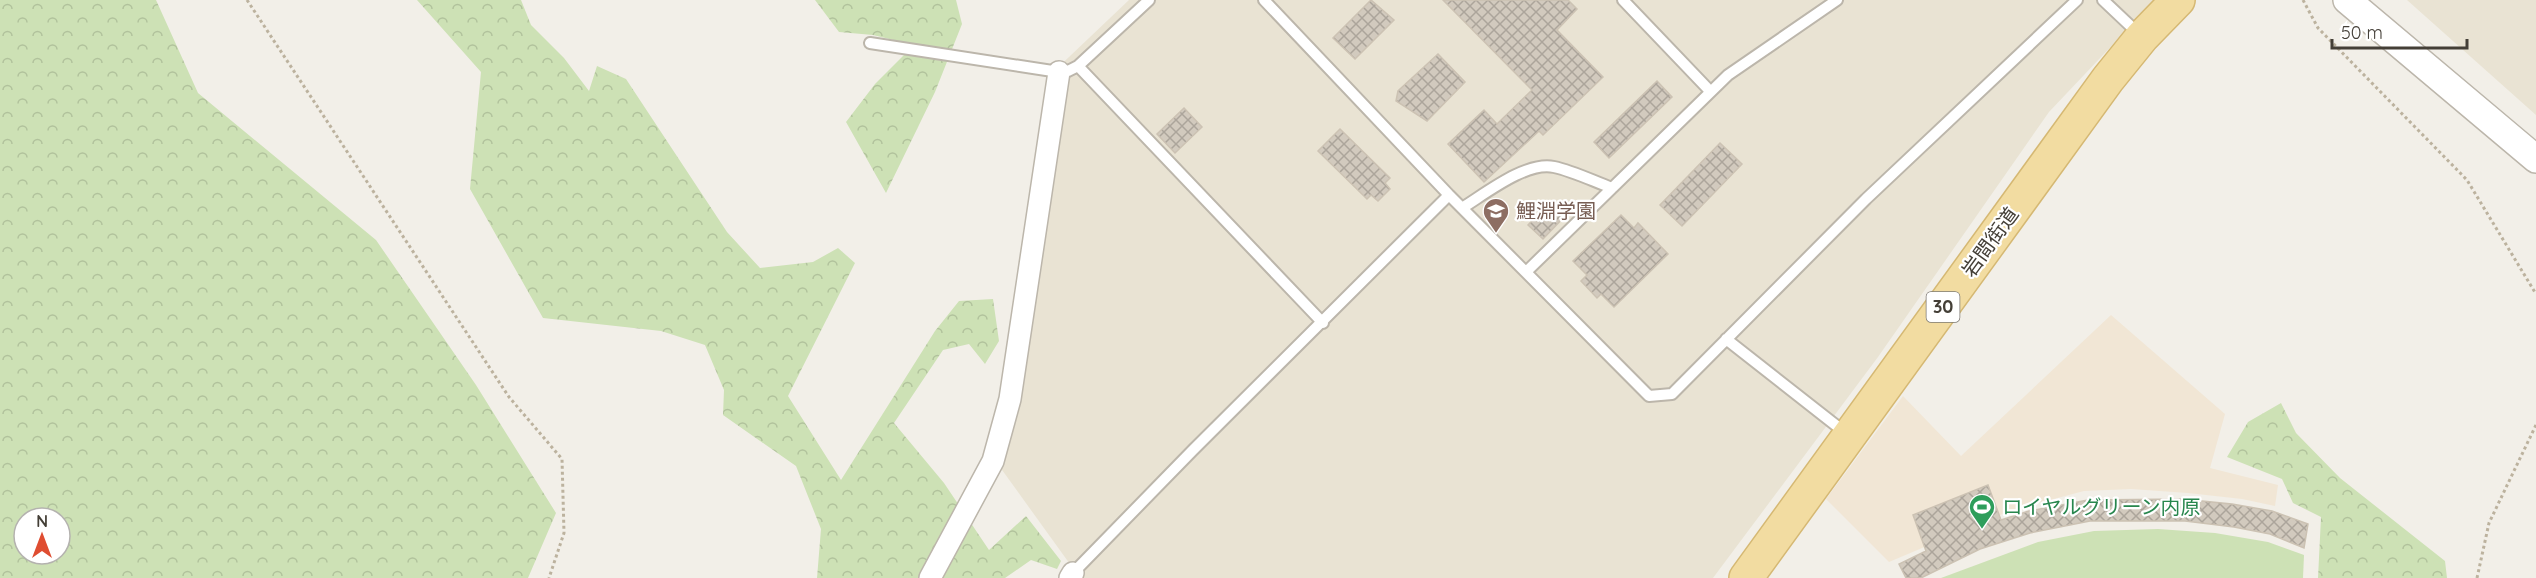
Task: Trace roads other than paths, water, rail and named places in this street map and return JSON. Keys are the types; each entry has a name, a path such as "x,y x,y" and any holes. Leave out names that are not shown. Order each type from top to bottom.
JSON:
{"main road":[{"name":"岩間街道","path":"1746,578 2075,122 2142,37 2178,0"}],"street":[{"path":"2347,0 2533,153"},
{"path":"930,578 993,461 1010,399 1068,69"}],"lane":[{"path":"1068,69 1149,0"},
{"path":"1264,0 1449,195 1649,396 1672,394 1866,199 2077,0"},
{"path":"1623,0 1710,91"},
{"path":"1526,272 1710,91 1745,62 1837,0"},
{"path":"2103,0 2142,37"},
{"path":"870,43 1068,69 1323,323"},
{"path":"1462,207 1528,169 1541,166 1554,167 1612,188"},
{"path":"1072,575 1193,450 1449,195"},
{"path":"1726,339 1850,436"}],"place":[{"name":"鯉淵学園","path":"1496,234"},
{"name":"ロイヤルグリーン内原","path":"1982,530"}]}
